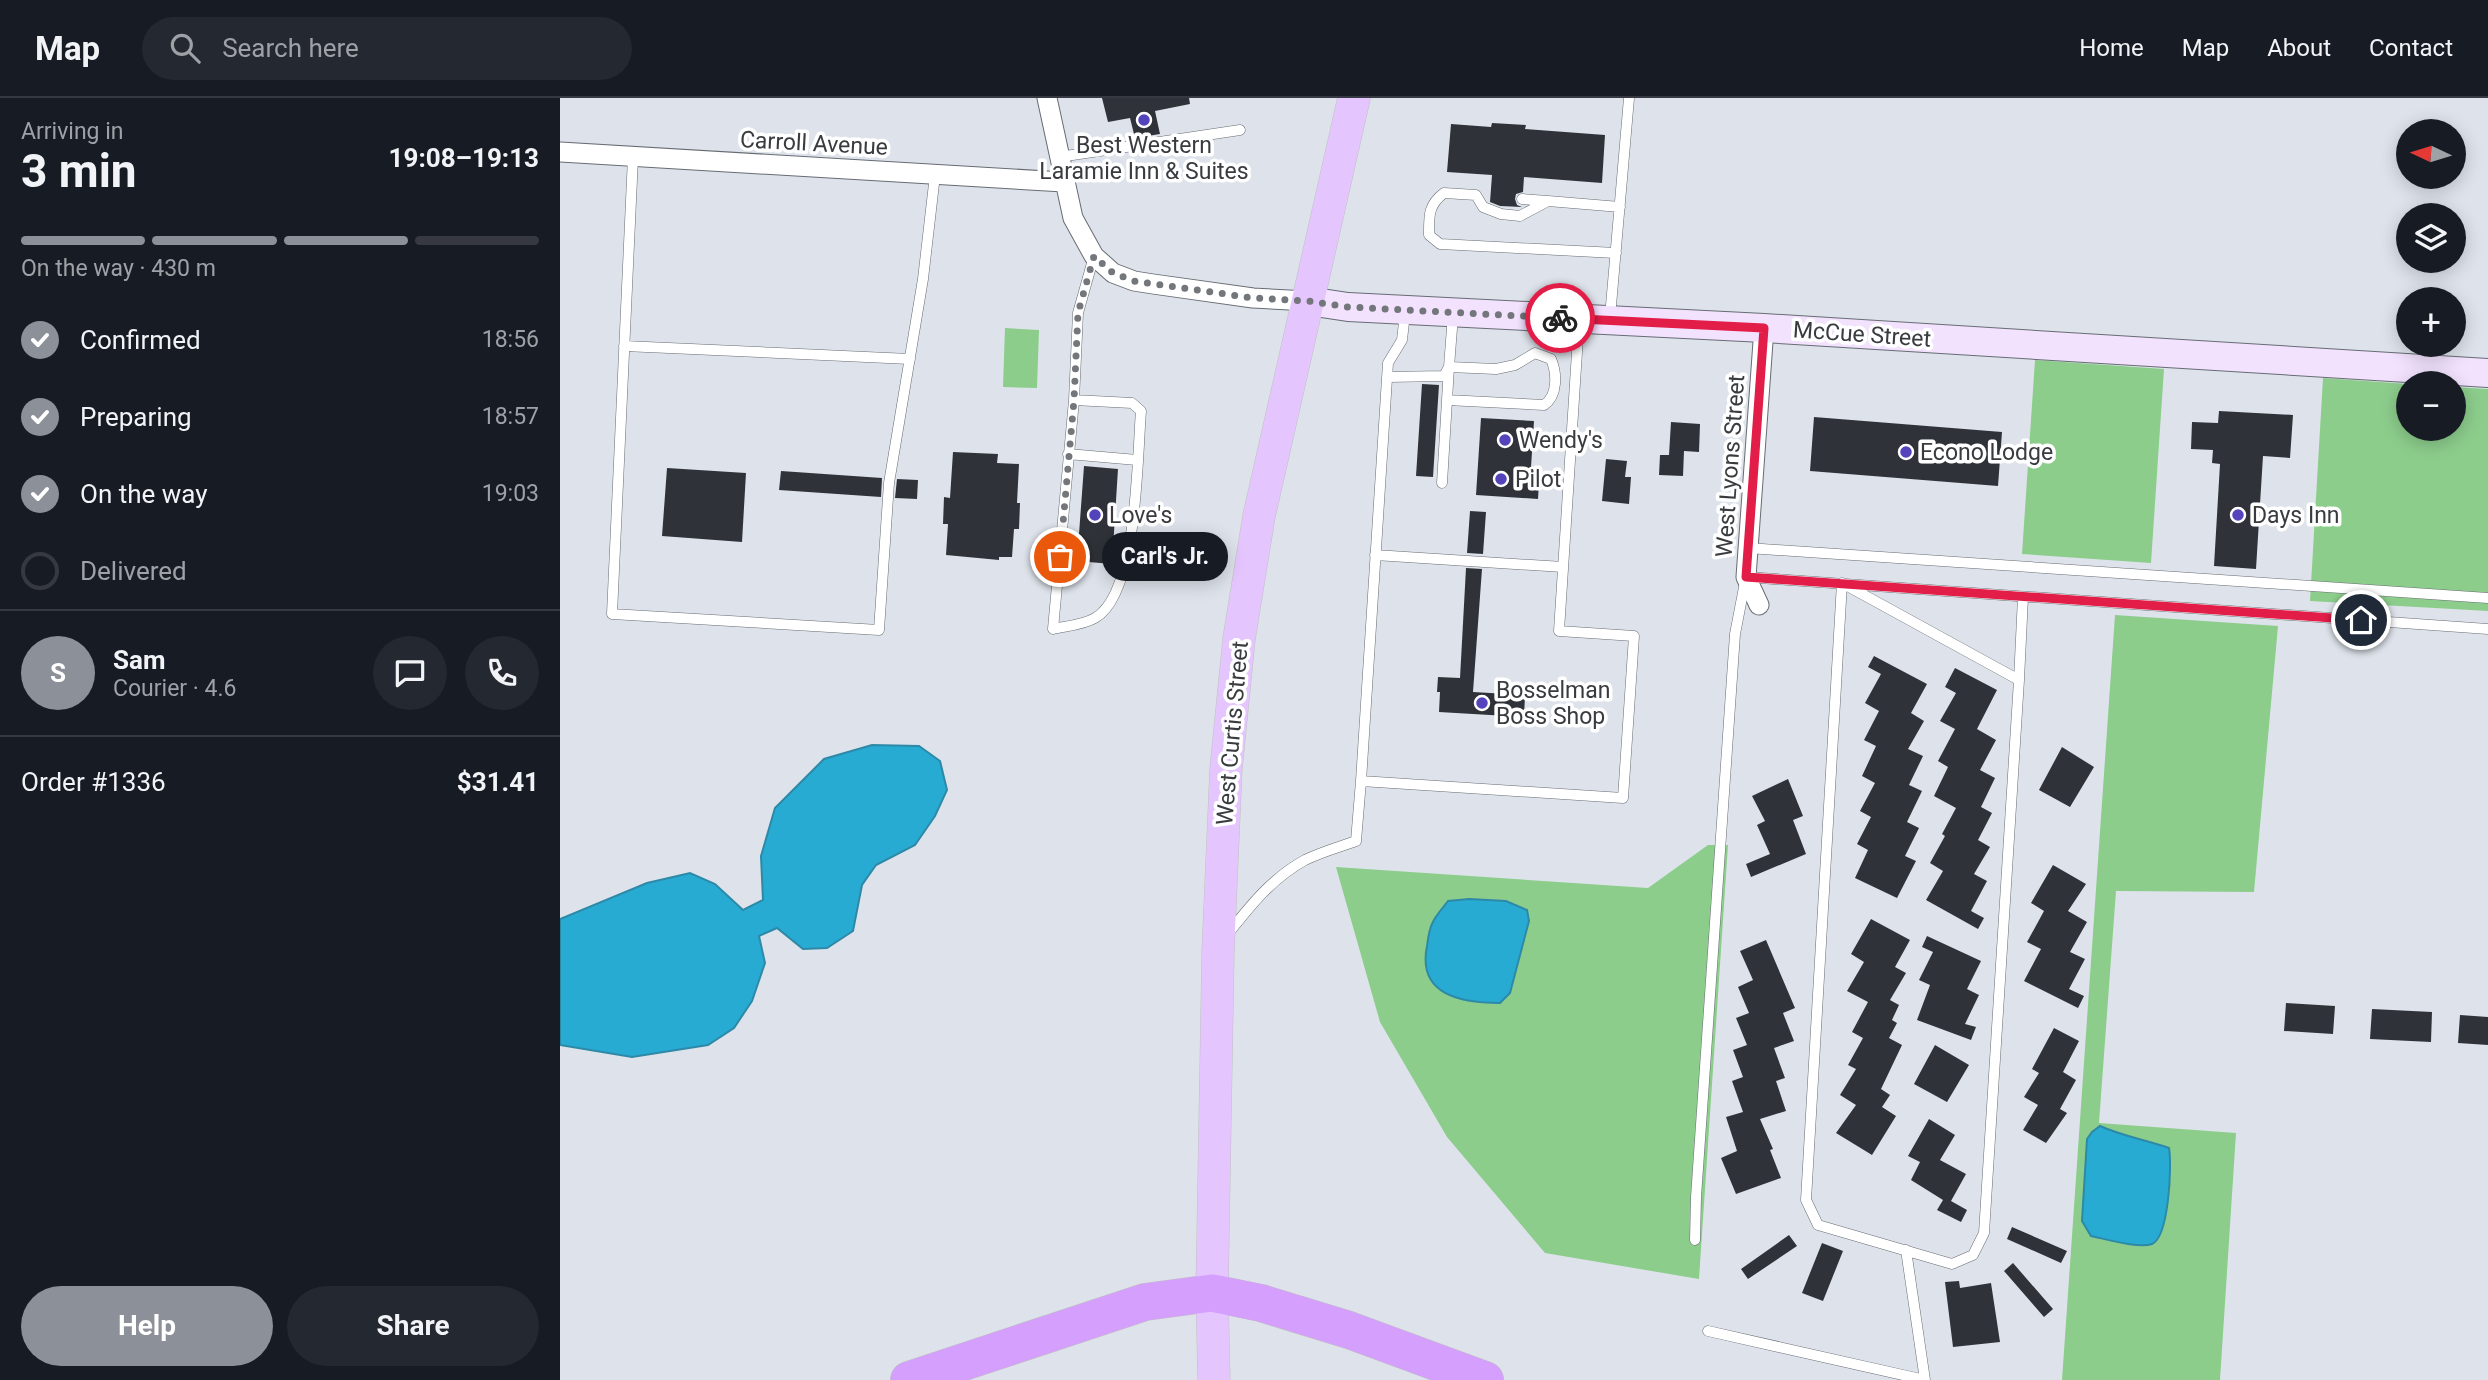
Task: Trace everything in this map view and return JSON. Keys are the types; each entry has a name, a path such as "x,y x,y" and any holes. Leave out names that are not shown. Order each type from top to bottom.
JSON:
{"highway":[{"path":"909,1380 1145,1302 1212,1293 1261,1303 1349,1330 1485,1380"}],"main road":[{"name":"West Curtis Street","path":"1214,1380 1212,1293 1218,946 1226,769 1240,639 1259,516 1354,98"},
{"name":"McCue Street","path":"1308,301 1348,307 1764,328 2488,373"}],"street":[{"path":"1047,98 1073,218 1094,256"},
{"name":"Carroll Avenue","path":"560,152 1065,182"},
{"name":"McCue Street","path":"1094,256 1113,273 1134,281 1253,298 1308,301"},
{"name":"West Lyons Street","path":"1759,605 1746,577 1764,328"}],"lane":[{"path":"1610,321 1629,98"},
{"path":"1059,157 1240,130"},
{"path":"633,157 612,614 878,630 889,484 923,279 935,175"},
{"path":"1490,196 1444,193 1434,200 1429,217 1429,235 1440,244 1616,253"},
{"path":"1476,195 1483,207 1501,214 1520,216 1548,201"},
{"path":"1522,199 1620,207"},
{"path":"1074,400 1132,403 1138,407 1141,411 1137,460 1128,551 1116,595 1097,618 1053,629 1074,400 1078,313 1094,256"},
{"path":"1218,946 1262,892 1278,878 1306,860 1356,841 1388,363 1402,340 1405,308"},
{"path":"1442,483 1453,311"},
{"path":"1361,781 1623,798 1634,636 1559,631 1579,319"},
{"path":"624,346 910,359"},
{"path":"1447,400 1544,405 1553,394 1556,370 1550,359 1535,353 1515,365 1496,369 1449,367"},
{"path":"1387,377 1444,376 1449,367"},
{"path":"1068,454 1137,460"},
{"path":"1748,548 2488,598"},
{"path":"1375,555 1563,567"},
{"path":"1695,1240 1735,634 1746,577 2488,629"},
{"path":"1842,583 2019,680"},
{"path":"1842,583 1806,1200 1818,1225 1952,1264 1973,1255 1984,1233 2023,597"},
{"path":"1708,1331 1925,1380 1906,1250"}],"green space":[{"path":"1005,328 1039,330 1037,388 1003,387"},
{"path":"2035,360 2164,369 2151,563 2022,554"},
{"path":"2323,378 2396,383 2396,441 2466,441 2466,388 2488,389 2488,611 2310,601"},
{"path":"2115,615 2278,626 2254,892 2116,891 2099,1123 2236,1133 2220,1380 2062,1380","holes":["2100,1126 2138,1138 2082,1221"]},
{"path":"1708,845 1728,845 1699,1279 1545,1253 1447,1137 1380,1022 1336,867 1648,888"}],"water":[{"path":"872,745 919,746 940,761 947,790 935,816 915,845 876,865 862,885 853,931 827,948 803,949 777,928 759,936 765,963 752,1001 734,1028 708,1045 632,1057 560,1045 560,919 647,883 690,873 715,884 743,910 763,900 761,856 775,808 824,759"},
{"path":"1448,901 1506,901 1527,910 1529,921 1510,993 1500,1003 1457,998 1435,986 1429,976 1426,963 1427,946 1433,921"},
{"path":"2100,1126 2169,1148 2166,1215 2158,1239 2152,1244 2131,1244 2091,1236 2082,1221 2087,1139"}],"building":[{"name":"Best Western Laramie Inn & Suites","path":"1102,98 1189,98 1190,104 1155,111 1160,134 1135,138 1130,118 1108,122"},
{"path":"1492,123 1526,125 1525,129 1605,135 1602,183 1524,177 1523,192 1516,194 1515,199 1517,205 1522,207 1500,206 1490,202 1492,175 1447,172 1451,124 1491,127"},
{"path":"1422,384 1439,385 1433,477 1416,476"},
{"name":"Days Inn","path":"2219,411 2293,415 2290,458 2263,456 2256,569 2214,566 2220,464 2212,463 2213,450 2191,449 2192,422 2218,423"},
{"name":"Econo Lodge","path":"1814,417 2002,432 1998,486 1810,471"},
{"path":"1481,418 1534,421 1531,467 1540,467 1538,499 1476,495"},
{"path":"1671,422 1700,424 1699,452 1684,451 1683,476 1659,475 1660,455 1669,455"},
{"path":"953,452 998,454 997,463 1019,464 1019,529 1014,529 1012,557 999,557 999,560 946,555 948,524 943,524 944,497 950,498"},
{"path":"1606,459 1627,461 1625,477 1631,477 1629,504 1602,501"},
{"path":"1084,466 1118,469 1112,564 1077,561"},
{"path":"667,468 746,473 742,542 662,536"},
{"path":"781,471 882,478 881,497 779,490"},
{"path":"897,479 918,480 917,499 895,498"},
{"path":"1470,511 1486,512 1483,554 1467,553"},
{"path":"1466,568 1482,569 1473,692 1525,695 1524,717 1439,712 1438,677 1460,678"},
{"path":"1874,656 1927,684 1911,713 1924,721 1908,749 1923,756 1909,785 1922,791 1907,822 1919,828 1905,856 1916,861 1897,898 1855,878 1868,850 1857,844 1871,817 1860,811 1875,783 1862,776 1876,746 1864,740 1879,711 1865,703 1881,674 1868,667"},
{"path":"1955,668 1997,690 1977,729 1996,740 1980,770 1995,778 1981,807 1992,813 1978,840 1990,847 1974,874 1987,881 1971,911 1984,918 1978,929 1926,900 1943,871 1930,863 1956,808 1934,796 1948,767 1938,761 1955,729 1940,721 1956,693 1945,687"},
{"path":"2062,747 2094,767 2070,807 2039,790"},
{"path":"1788,779 1803,816 1793,820 1806,854 1751,877 1746,864 1770,854 1757,825 1765,821 1752,796"},
{"path":"2053,865 2086,884 2068,911 2087,922 2070,952 2085,959 2069,989 2084,996 2078,1008 2024,981 2041,949 2027,942 2044,911 2031,903"},
{"path":"1871,919 1910,940 1895,967 1906,973 1890,1000 1899,1005 1892,1020 1897,1023 1889,1038 1902,1045 1881,1089 1890,1095 1882,1107 1896,1116 1872,1155 1836,1133 1856,1105 1840,1095 1856,1069 1848,1065 1863,1038 1852,1032 1868,1002 1847,991 1864,962 1851,954"},
{"path":"1927,936 1981,961 1967,989 1979,995 1965,1024 1976,1027 1971,1040 1917,1020 1930,985 1919,980 1933,952 1922,947"},
{"path":"1766,940 1795,1008 1783,1013 1794,1041 1774,1048 1785,1078 1776,1081 1786,1111 1760,1119 1773,1149 1770,1150 1781,1178 1736,1194 1721,1158 1737,1151 1726,1117 1743,1112 1732,1081 1743,1077 1733,1050 1747,1045 1736,1018 1749,1013 1738,987 1753,980 1740,951"},
{"path":"2286,1003 2335,1006 2333,1034 2284,1031"},
{"path":"2372,1009 2432,1012 2431,1042 2370,1039"},
{"path":"2460,1015 2488,1017 2488,1045 2458,1043"},
{"path":"2054,1028 2079,1041 2063,1072 2076,1080 2060,1109 2067,1113 2046,1143 2023,1130 2038,1105 2024,1097 2039,1073 2032,1069"},
{"path":"1935,1045 1969,1065 1947,1102 1914,1084"},
{"path":"1929,1119 1955,1135 1940,1160 1966,1174 1951,1201 1967,1210 1961,1222 1937,1210 1943,1200 1911,1180 1920,1162 1908,1156"},
{"path":"2012,1227 2067,1251 2061,1263 2007,1239"},
{"path":"1789,1235 1797,1246 1748,1279 1741,1269"},
{"path":"1822,1243 1843,1251 1823,1301 1802,1293"},
{"path":"2013,1263 2053,1309 2044,1317 2004,1271"},
{"path":"1959,1281 1960,1288 1991,1283 2000,1342 1953,1347 1945,1282"}],"way so far":[{"path":"1060,557 1074,400 1078,313 1094,256 1113,273 1134,281 1183,289 1348,307 1393,307 1560,318"}],"place":[{"name":"Best Western Laramie Inn & Suites","path":"1144,120"},
{"name":"Wendy's","path":"1505,440"},
{"name":"Econo Lodge","path":"1906,452"},
{"name":"Pilot","path":"1501,479"},
{"name":"Love's","path":"1095,515"},
{"name":"Days Inn","path":"2238,515"},
{"name":"Carl's Jr.","path":"1060,557"},
{"name":"Bosselman Boss Shop","path":"1482,703"}],"route":[{"path":"1560,318 1764,328 1746,577 2361,620"}]}
